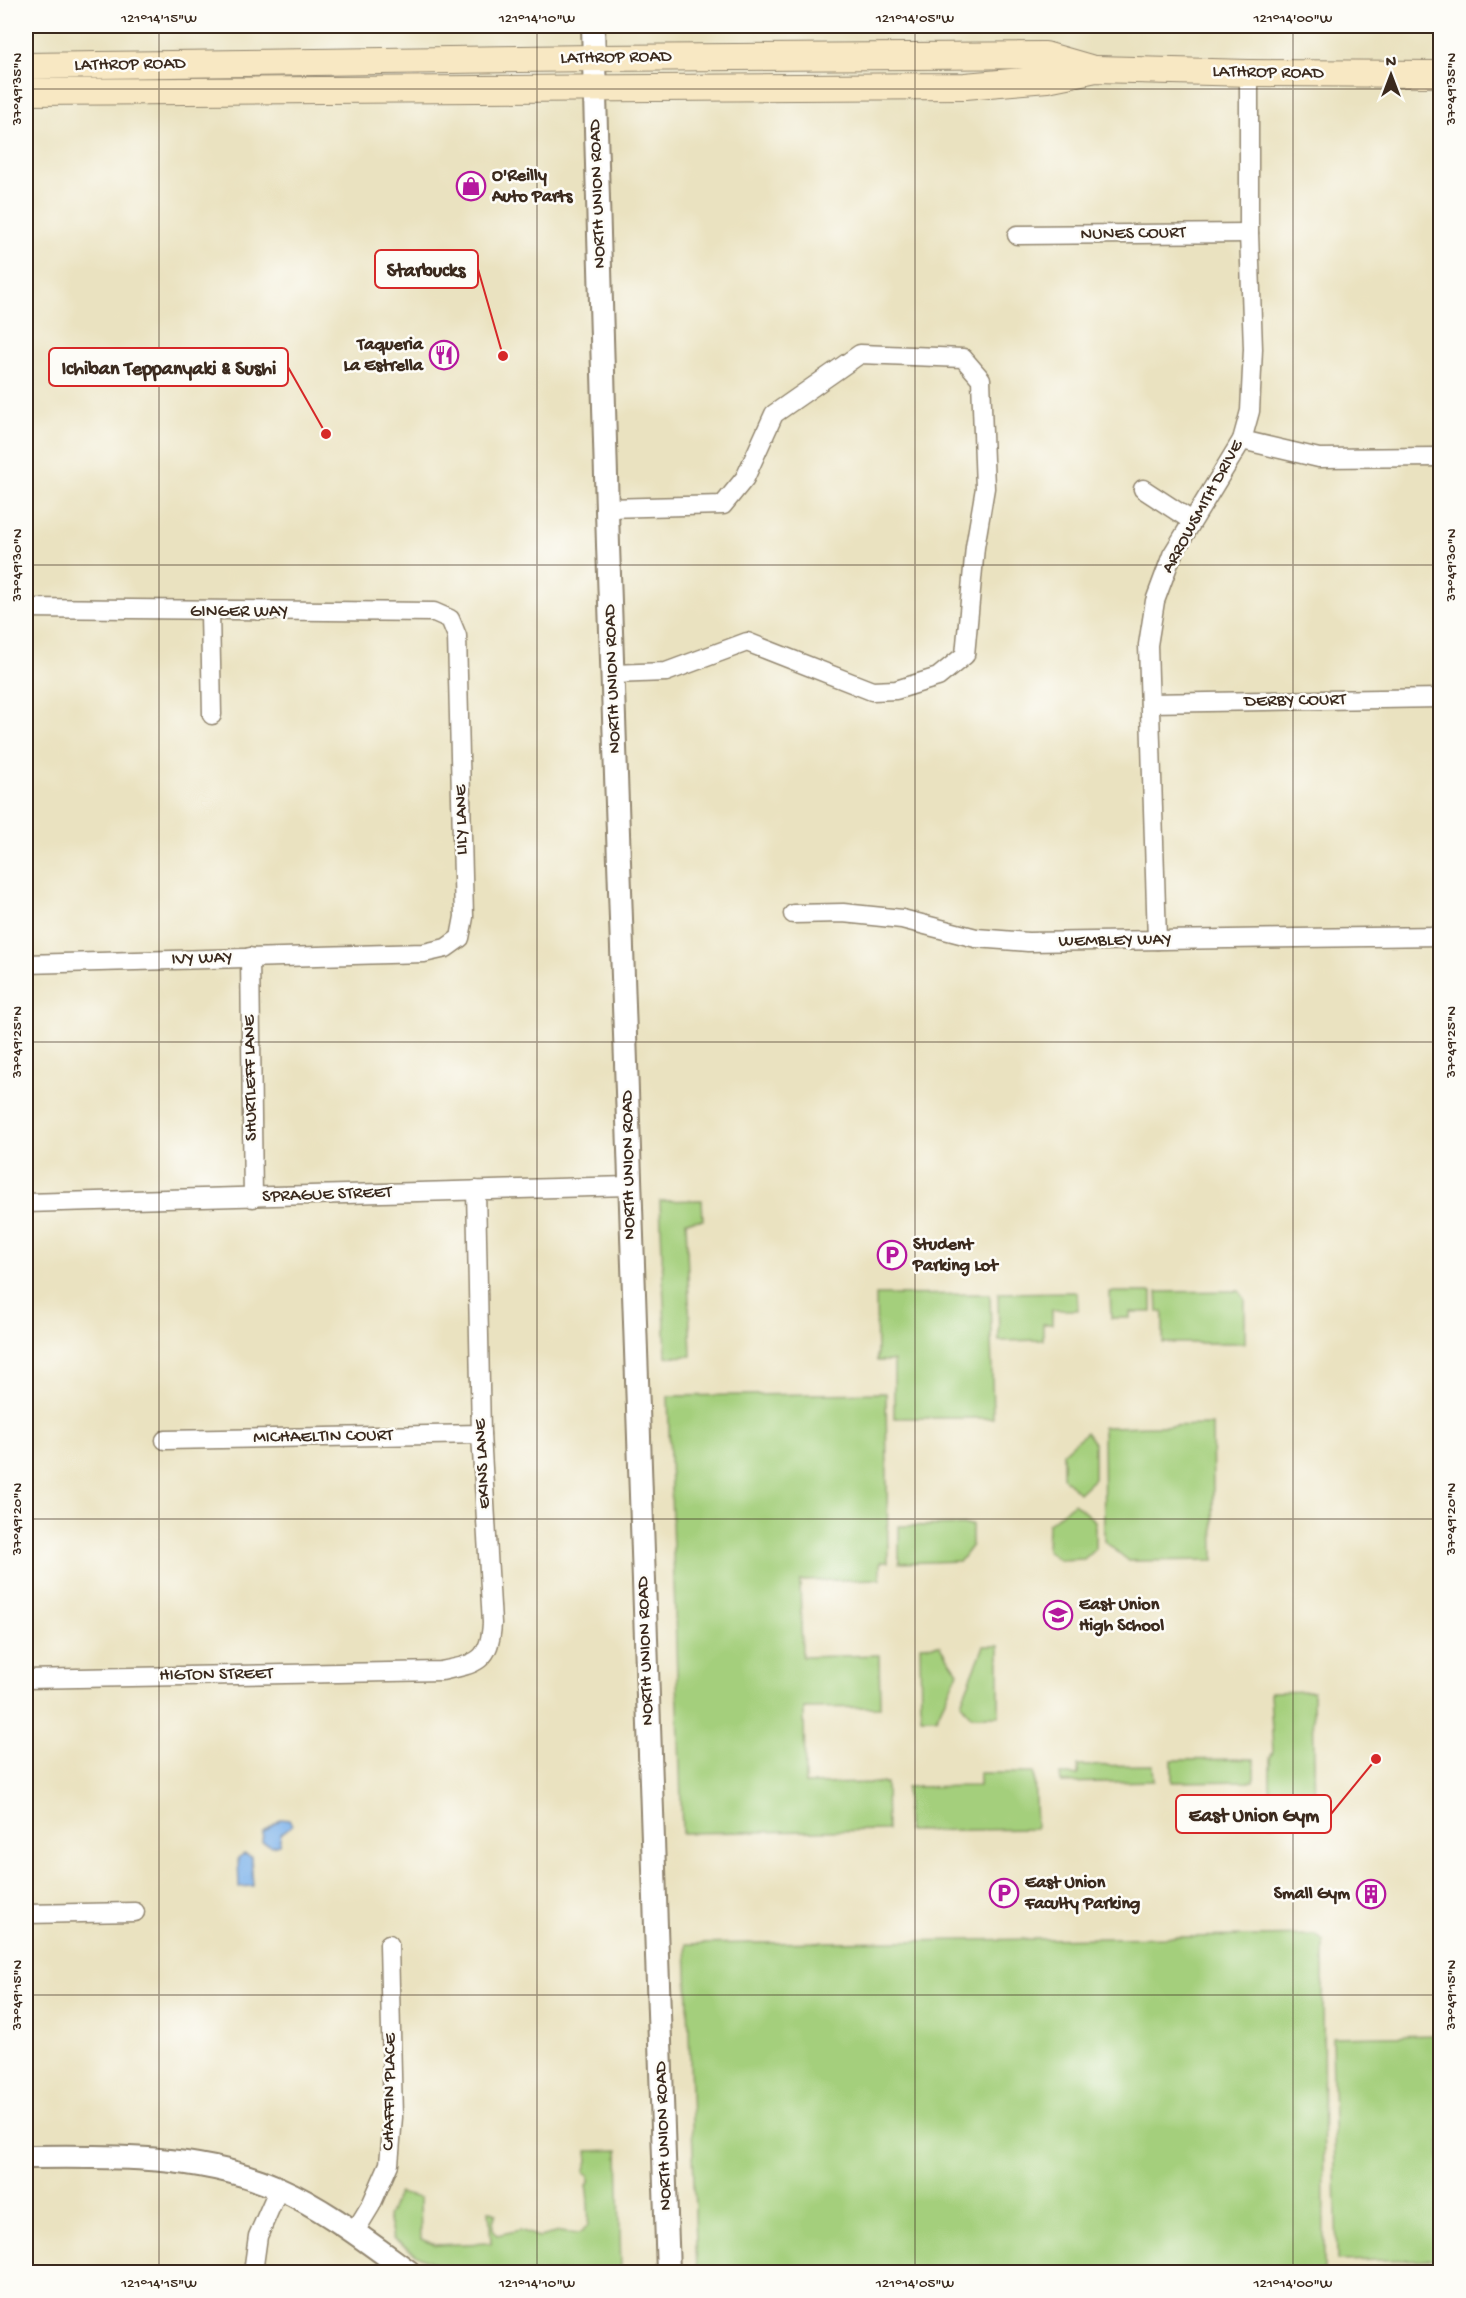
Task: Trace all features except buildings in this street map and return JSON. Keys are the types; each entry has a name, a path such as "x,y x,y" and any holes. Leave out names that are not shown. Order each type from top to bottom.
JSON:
{"main road":[{"name":"LATHROP ROAD","path":"26,66 594,58 1045,55 1096,69"},
{"name":"LATHROP ROAD","path":"26,92 965,86 1047,79 1096,69 1440,74"}],"street":[{"name":"NORTH UNION ROAD","path":"593,26 607,508 626,1016 629,1186 668,2272"},
{"name":"ARROWSMITH DRIVE","path":"1157,940 1148,645 1155,601 1172,555 1242,440 1250,411 1253,349 1249,233 1249,73"},
{"name":"NUNES COURT","path":"1017,235 1249,233"},
{"path":"607,508 723,505 745,478 774,414 861,354 963,358 981,378 985,488 975,547 965,655 938,677 896,690 872,691 747,642 666,672 613,674"},
{"path":"1242,440 1319,458 1440,457"},
{"path":"1143,489 1192,521"},
{"name":"GINGER WAY","path":"26,608 210,612 434,612 450,619"},
{"path":"210,612 212,714"},
{"name":"LILY LANE","path":"379,954 424,953 446,948 460,938 464,917 457,636 450,619"},
{"name":"DERBY COURT","path":"1150,703 1440,698"},
{"name":"WEMBLEY WAY","path":"793,914 843,913 902,919 976,938 1028,942 1440,936"},
{"name":"IVY WAY","path":"26,964 379,954"},
{"name":"SHURTLEFF LANE","path":"250,957 253,1198"},
{"name":"SPRAGUE STREET","path":"26,1203 629,1186"},
{"name":"EKINS LANE","path":"406,1671 441,1671 469,1666 491,1645 481,1434 476,1190"},
{"name":"MICHAELTIN COURT","path":"165,1440 481,1434"},
{"name":"HIGTON STREET","path":"26,1679 406,1671"},
{"path":"26,1914 135,1912"},
{"name":"CHAFFIN PLACE","path":"354,2233 371,2205 389,2164 393,2116 389,1944"},
{"path":"26,2157 115,2156 233,2172 279,2188 354,2233 409,2272"},
{"path":"253,2272 258,2236 279,2188"}],"green space":[{"path":"702,1200 703,1220 686,1221 691,1356 666,1357 660,1201"},
{"path":"1239,1291 1245,1299 1245,1343 1163,1343 1163,1312 1158,1312 1157,1292"},
{"path":"1077,1292 1078,1310 1052,1310 1052,1324 1043,1324 1043,1340 999,1341 998,1293"},
{"path":"1110,1292 1152,1292 1152,1312 1130,1312 1130,1318 1111,1318"},
{"path":"990,1294 993,1418 894,1418 894,1361 877,1361 876,1295"},
{"path":"886,1393 888,1562 880,1562 880,1579 800,1581 802,1657 879,1655 880,1707 804,1708 805,1784 886,1783 887,1830 682,1833 668,1396"},
{"path":"1212,1425 1214,1560 1129,1561 1104,1541 1103,1427"},
{"path":"1086,1432 1094,1443 1094,1479 1079,1493 1063,1477 1063,1453"},
{"path":"1074,1503 1095,1521 1095,1549 1084,1559 1059,1560 1047,1550 1048,1524"},
{"path":"972,1525 972,1545 960,1561 899,1563 899,1526"},
{"path":"939,1645 958,1672 936,1718 921,1718 920,1646"},
{"path":"984,1646 999,1646 999,1716 971,1716 961,1703"},
{"path":"1313,1691 1315,1823 1270,1824 1270,1758 1273,1752 1270,1692"},
{"path":"1254,1759 1254,1781 1172,1782 1172,1760"},
{"path":"1153,1765 1154,1781 1061,1783 1060,1775 1078,1775 1078,1766"},
{"path":"979,1773 1034,1773 1036,1829 907,1831 906,1787 979,1786"},
{"path":"1316,1935 1323,1941 1324,2272 697,2272 686,1944"},
{"path":"1440,2035 1440,2259 1337,2261 1332,2037"},
{"path":"618,2150 621,2272 454,2272 421,2257 393,2238 388,2217 398,2193 420,2198 421,2239 435,2245 491,2243 489,2210 496,2213 493,2227 497,2235 520,2230 539,2237 559,2232 579,2234 588,2226 586,2186 589,2183 589,2175 584,2172 588,2161 587,2151"}],"water":[{"path":"281,1819 289,1820 292,1825 281,1834 279,1844 272,1846 262,1842 263,1833"},
{"path":"244,1854 251,1857 253,1886 239,1887 238,1858"}],"place":[{"name":"O'Reilly Auto Parts","path":"471,186"},
{"name":"Taqueria La Estrella","path":"444,355"},
{"name":"Starbucks","path":"503,356"},
{"name":"Ichiban Teppanyaki & Sushi","path":"326,434"},
{"name":"Student Parking Lot","path":"892,1255"},
{"name":"East Union High School","path":"1058,1615"},
{"name":"East Union Gym","path":"1376,1759"},
{"name":"East Union Faculty Parking","path":"1004,1893"},
{"name":"Small Gym","path":"1371,1894"}]}
